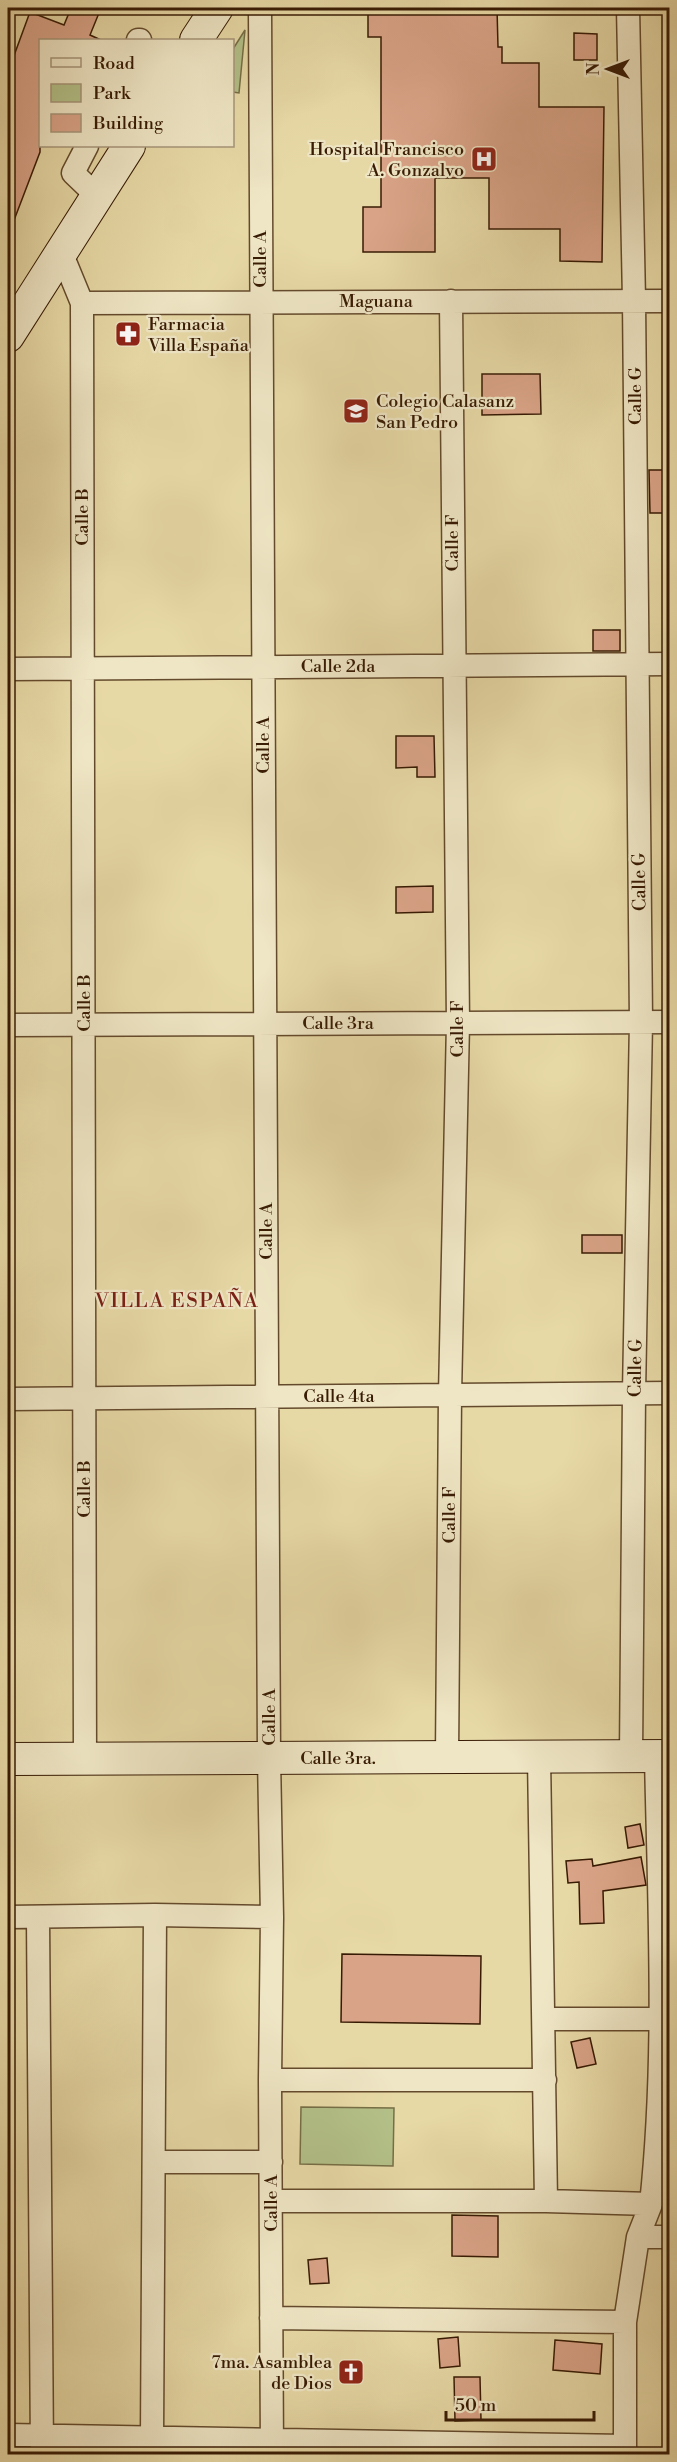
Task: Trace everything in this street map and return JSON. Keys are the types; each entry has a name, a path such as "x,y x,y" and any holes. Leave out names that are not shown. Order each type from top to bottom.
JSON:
{"main road":[{"path":"197,39 217,8"},
{"path":"8,336 128,147"},
{"name":"Calle 3ra.","path":"8,1759 652,1756"}],"street":[{"name":"Calle A","path":"260,8 269,1758 272,1917 270,2080 272,2447"},
{"name":"Calle G","path":"625,2450 625,2322 638,2236 651,2204 656,2161 661,2019 652,1756 634,1393 641,1022 634,300 628,8"},
{"path":"87,147 74,173 97,196"},
{"name":"Calle B","path":"61,252 82,303 85,1759"},
{"name":"Calle F","path":"447,1757 450,1395 458,1023 451,301"},
{"name":"Maguana","path":"82,303 669,301"},
{"name":"Calle 2da","path":"8,669 669,664"},
{"name":"Calle 3ra","path":"8,1025 669,1022"},
{"name":"Calle 4ta","path":"8,1399 669,1393"},
{"path":"539,1756 546,2201"},
{"path":"152,2438 155,1915"},
{"path":"8,1917 155,1915 272,1917"},
{"path":"38,1917 43,2445"},
{"path":"544,2019 661,2019"},
{"path":"270,2080 545,2080"},
{"path":"154,2162 270,2162"},
{"path":"271,2201 546,2201 651,2204"},
{"path":"638,2236 669,2237"},
{"path":"271,2318 625,2322"},
{"path":"8,2435 43,2445 152,2438 272,2447 625,2450"}],"green space":[{"path":"245,30 239,93 234,92 234,47"},
{"path":"301,2107 394,2108 393,2166 300,2164"}],"building":[{"path":"71,8 101,8 90,35 99,39 39,39 40,152 8,236 8,72 30,12 64,25"},
{"name":"Hospital Francisco A. Gonzalvo","path":"368,8 497,8 498,47 502,47 502,63 539,63 539,107 604,107 602,262 560,261 560,229 489,229 489,178 435,178 435,252 363,252 363,207 381,207 381,37 368,37"},
{"path":"574,33 597,34 597,60 574,60"},
{"path":"482,374 540,374 541,414 482,415"},
{"path":"649,470 669,470 669,513 650,513"},
{"path":"593,630 620,630 620,651 593,651"},
{"path":"396,736 434,736 435,777 417,777 417,767 396,768"},
{"path":"433,886 433,912 396,913 396,887"},
{"path":"582,1235 622,1235 622,1253 582,1253"},
{"path":"640,1824 644,1845 628,1848 625,1827"},
{"path":"641,1857 646,1885 603,1891 604,1923 580,1924 579,1882 568,1883 566,1861 592,1859 593,1866"},
{"path":"342,1954 481,1956 480,2024 341,2022"},
{"path":"590,2038 596,2064 577,2068 571,2042"},
{"path":"452,2215 498,2216 498,2257 452,2256"},
{"path":"327,2258 329,2283 310,2284 308,2260"},
{"path":"458,2337 460,2366 440,2368 438,2339"},
{"path":"555,2340 602,2344 600,2374 553,2370"},
{"path":"454,2377 480,2377 481,2420 455,2421"}],"place":[{"name":"Hospital Francisco A. Gonzalvo","path":"484,159"},
{"name":"Farmacia Villa España","path":"128,334"},
{"name":"Colegio Calasanz San Pedro","path":"356,411"},
{"name":"7ma. Asamblea de Dios","path":"351,2372"}],"district":[{"name":"VILLA ESPAÑA","path":"177,1300"}]}
